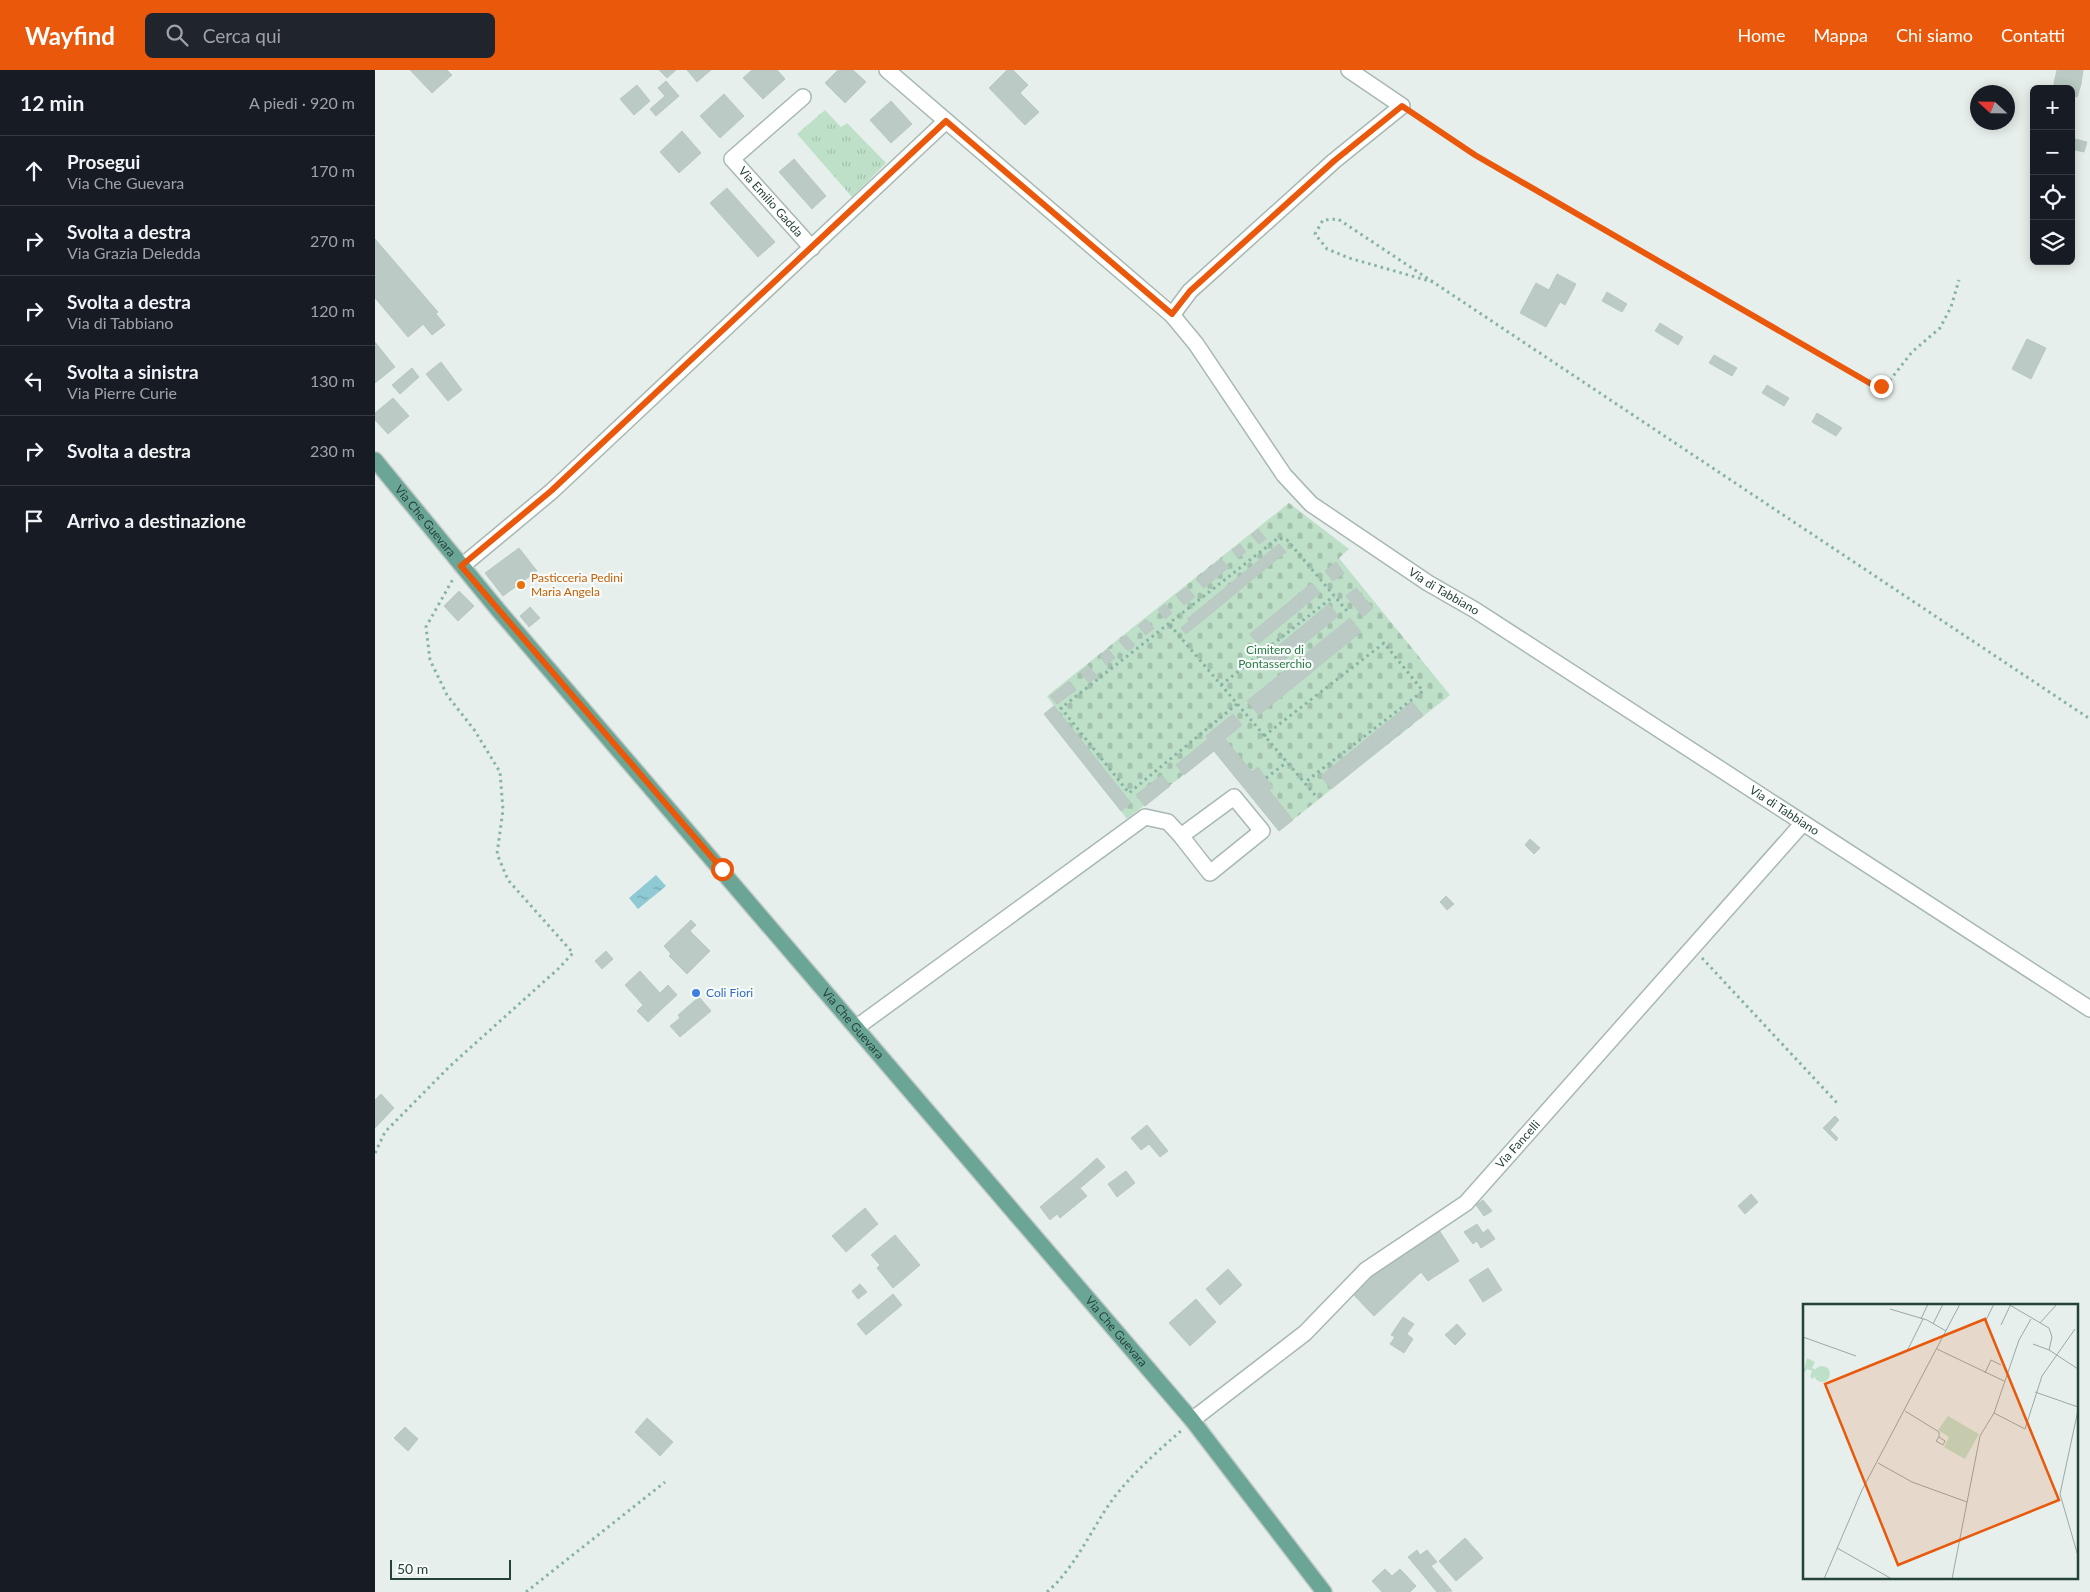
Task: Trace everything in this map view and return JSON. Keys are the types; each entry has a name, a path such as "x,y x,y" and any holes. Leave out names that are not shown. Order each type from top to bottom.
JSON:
{"main road":[{"name":"Via Che Guevara","path":"375,460 461,566 1193,1420 1324,1592"}],"street":[{"name":"Via di Tabbiano","path":"887,70 1172,314 1196,344 1284,475 1311,504 1428,583 1475,610 2090,1009"},
{"path":"1172,314 1190,291 1334,161 1402,106 1349,70"},
{"name":"Via Emilio Gadda","path":"803,96 732,159 812,248"},
{"path":"461,566 551,491 946,121"},
{"path":"857,1027 1145,817 1168,822 1210,873 1262,831 1234,797 1181,836"},
{"name":"Via Fancelli","path":"1193,1420 1305,1333 1366,1270 1466,1203 1803,823"}],"path":[{"path":"1402,106 1475,155 1873,385 1881,386 1887,384 1912,352 1939,328 1951,307 1959,280"},
{"path":"1433,282 1349,258 1327,249 1315,234 1323,220 1338,219 1433,282 2090,718"},
{"path":"1237,704 1129,793 1061,708 1170,625 1278,538 1287,540 1347,611"},
{"path":"375,1153 385,1132 450,1066 558,969 573,953 508,880 497,854 503,810 500,772 475,731 447,695 430,660 426,627 441,597 461,566"},
{"path":"1221,685 1334,596"},
{"path":"1170,625 1315,795"},
{"path":"1264,736 1383,643 1423,691 1304,783"},
{"path":"1266,778 1287,762"},
{"path":"1692,949 1725,980 1839,1105"},
{"path":"1047,1592 1056,1584 1081,1551 1115,1496 1147,1460 1193,1420"},
{"path":"526,1592 665,1482"}],"green space":[{"path":"825,110 841,127 847,123 886,163 852,197 797,134"},
{"name":"Cimitero di Pontasserchio","path":"1289,503 1349,549 1339,558 1450,695 1279,831 1214,751 1127,819 1044,714 1054,706 1047,696"}],"water":[{"path":"656,875 666,886 638,909 629,898"}],"building":[{"path":"410,70 447,70 452,75 432,93"},
{"path":"659,70 676,70 667,78"},
{"path":"687,70 711,70 697,82"},
{"path":"752,70 777,70 785,79 763,99 743,78"},
{"path":"838,70 853,70 866,82 845,103 825,83"},
{"path":"1007,70 1013,70 1028,85 1020,93 1039,112 1025,125 989,88"},
{"path":"2057,70 2083,70 2081,84 2055,79"},
{"path":"2055,79 2081,84 2077,97 2075,97 2075,85 2054,85"},
{"path":"666,81 679,96 656,116 650,109 665,96 658,88"},
{"path":"637,85 650,101 634,115 620,99"},
{"path":"724,94 744,116 720,138 700,116"},
{"path":"891,101 912,124 891,143 870,120"},
{"path":"682,131 701,153 679,173 660,152"},
{"path":"2075,139 2087,142 2084,152 2075,150"},
{"path":"794,159 826,196 812,209 779,172"},
{"path":"727,188 775,242 758,257 710,203"},
{"path":"375,239 438,312 408,337 375,298"},
{"path":"1557,274 1576,284 1565,305 1560,302 1546,327 1520,313 1536,283 1549,290"},
{"path":"1607,292 1627,304 1622,312 1602,301"},
{"path":"436,314 445,325 432,335 423,324"},
{"path":"1660,323 1683,337 1678,345 1655,331"},
{"path":"2027,339 2046,348 2031,379 2012,369"},
{"path":"375,342 395,367 375,383"},
{"path":"1714,355 1737,368 1732,376 1709,363"},
{"path":"441,362 462,390 448,401 426,374"},
{"path":"412,368 419,377 400,394 392,385"},
{"path":"1767,385 1789,398 1784,406 1762,393"},
{"path":"393,398 409,416 388,434 375,420 375,413"},
{"path":"1817,413 1842,428 1836,436 1812,422"},
{"path":"1258,529 1266,539 1259,544 1251,535"},
{"path":"1240,544 1246,552 1238,558 1232,550"},
{"path":"1279,544 1286,552 1186,634 1181,628 1189,621 1187,619"},
{"path":"519,548 537,571 503,596 485,573"},
{"path":"1221,559 1229,567 1204,588 1196,579"},
{"path":"1336,562 1344,573 1333,581 1325,571"},
{"path":"1312,583 1320,593 1258,644 1250,634"},
{"path":"1187,587 1195,597 1184,605 1176,595"},
{"path":"1356,588 1373,608 1363,617 1346,596"},
{"path":"459,591 474,606 458,621 444,606"},
{"path":"1165,604 1172,613 1165,619 1158,610"},
{"path":"1329,604 1338,616 1271,671 1261,660"},
{"path":"530,607 540,618 529,627 520,616"},
{"path":"1350,618 1361,632 1259,715 1247,701"},
{"path":"1146,619 1154,628 1146,635 1138,626"},
{"path":"1126,635 1135,645 1128,651 1119,641"},
{"path":"1108,649 1115,658 1106,665 1100,656"},
{"path":"1088,666 1097,676 1089,683 1080,672"},
{"path":"1069,681 1076,690 1057,704 1050,696"},
{"path":"1412,702 1423,715 1331,789 1321,776"},
{"path":"1054,706 1131,803 1121,811 1044,714"},
{"path":"1233,714 1242,725 1225,739 1252,772 1258,767 1273,787 1269,790 1293,820 1279,831 1214,751 1184,775 1176,765 1208,739 1206,736"},
{"path":"1162,775 1170,786 1145,806 1136,795"},
{"path":"1530,839 1540,848 1534,854 1525,845"},
{"path":"1446,896 1454,904 1447,910 1440,902"},
{"path":"691,920 696,925 690,931 692,933 671,954 664,946"},
{"path":"692,933 710,951 687,974 669,956"},
{"path":"606,951 613,959 602,969 595,961"},
{"path":"640,971 660,993 668,985 677,995 648,1022 637,1011 643,1005 625,985"},
{"path":"699,997 711,1011 680,1037 670,1026 680,1018 678,1015"},
{"path":"381,1094 394,1108 375,1128 375,1100"},
{"path":"1835,1116 1839,1120 1830,1130 1838,1138 1836,1141 1823,1128"},
{"path":"1147,1125 1168,1151 1160,1157 1149,1144 1141,1150 1131,1138"},
{"path":"1097,1158 1105,1167 1084,1185 1077,1176"},
{"path":"1126,1171 1135,1183 1117,1197 1108,1184"},
{"path":"1077,1176 1084,1185 1080,1188 1087,1196 1060,1218 1057,1214 1050,1220 1040,1207"},
{"path":"1751,1194 1758,1202 1745,1214 1738,1206"},
{"path":"1483,1200 1492,1211 1484,1216 1476,1205"},
{"path":"865,1208 878,1224 846,1252 832,1236"},
{"path":"1477,1224 1483,1233 1488,1229 1495,1239 1481,1248 1477,1241 1473,1244 1464,1232"},
{"path":"1439,1230 1459,1261 1428,1281 1421,1272 1374,1316 1351,1292 1404,1250"},
{"path":"895,1235 920,1265 893,1288 877,1268 880,1265 871,1255"},
{"path":"1488,1268 1502,1290 1483,1302 1469,1280"},
{"path":"1228,1269 1242,1285 1220,1305 1206,1289"},
{"path":"860,1284 867,1292 858,1299 852,1291"},
{"path":"893,1294 902,1305 866,1335 857,1324"},
{"path":"1196,1299 1216,1322 1190,1346 1169,1323"},
{"path":"1403,1317 1414,1324 1407,1334 1413,1339 1404,1353 1390,1344 1395,1337 1391,1335"},
{"path":"1457,1324 1466,1334 1455,1345 1445,1335"},
{"path":"647,1418 673,1442 660,1456 635,1432"},
{"path":"405,1427 418,1439 408,1451 394,1438"},
{"path":"1465,1538 1483,1558 1456,1581 1439,1561"},
{"path":"1417,1550 1420,1555 1427,1550 1437,1562 1431,1566 1452,1591 1437,1592 1408,1557"},
{"path":"1385,1569 1392,1576 1400,1569 1416,1586 1410,1592 1382,1592 1372,1581"}],"place":[{"name":"Pasticceria Pedini Maria Angela","path":"521,585"},
{"name":"Coli Fiori","path":"696,993"}],"route":[{"path":"722,869 461,566 551,491 946,121 1172,314 1190,291 1334,161 1402,106 1475,155 1873,385 1881,386"}]}
